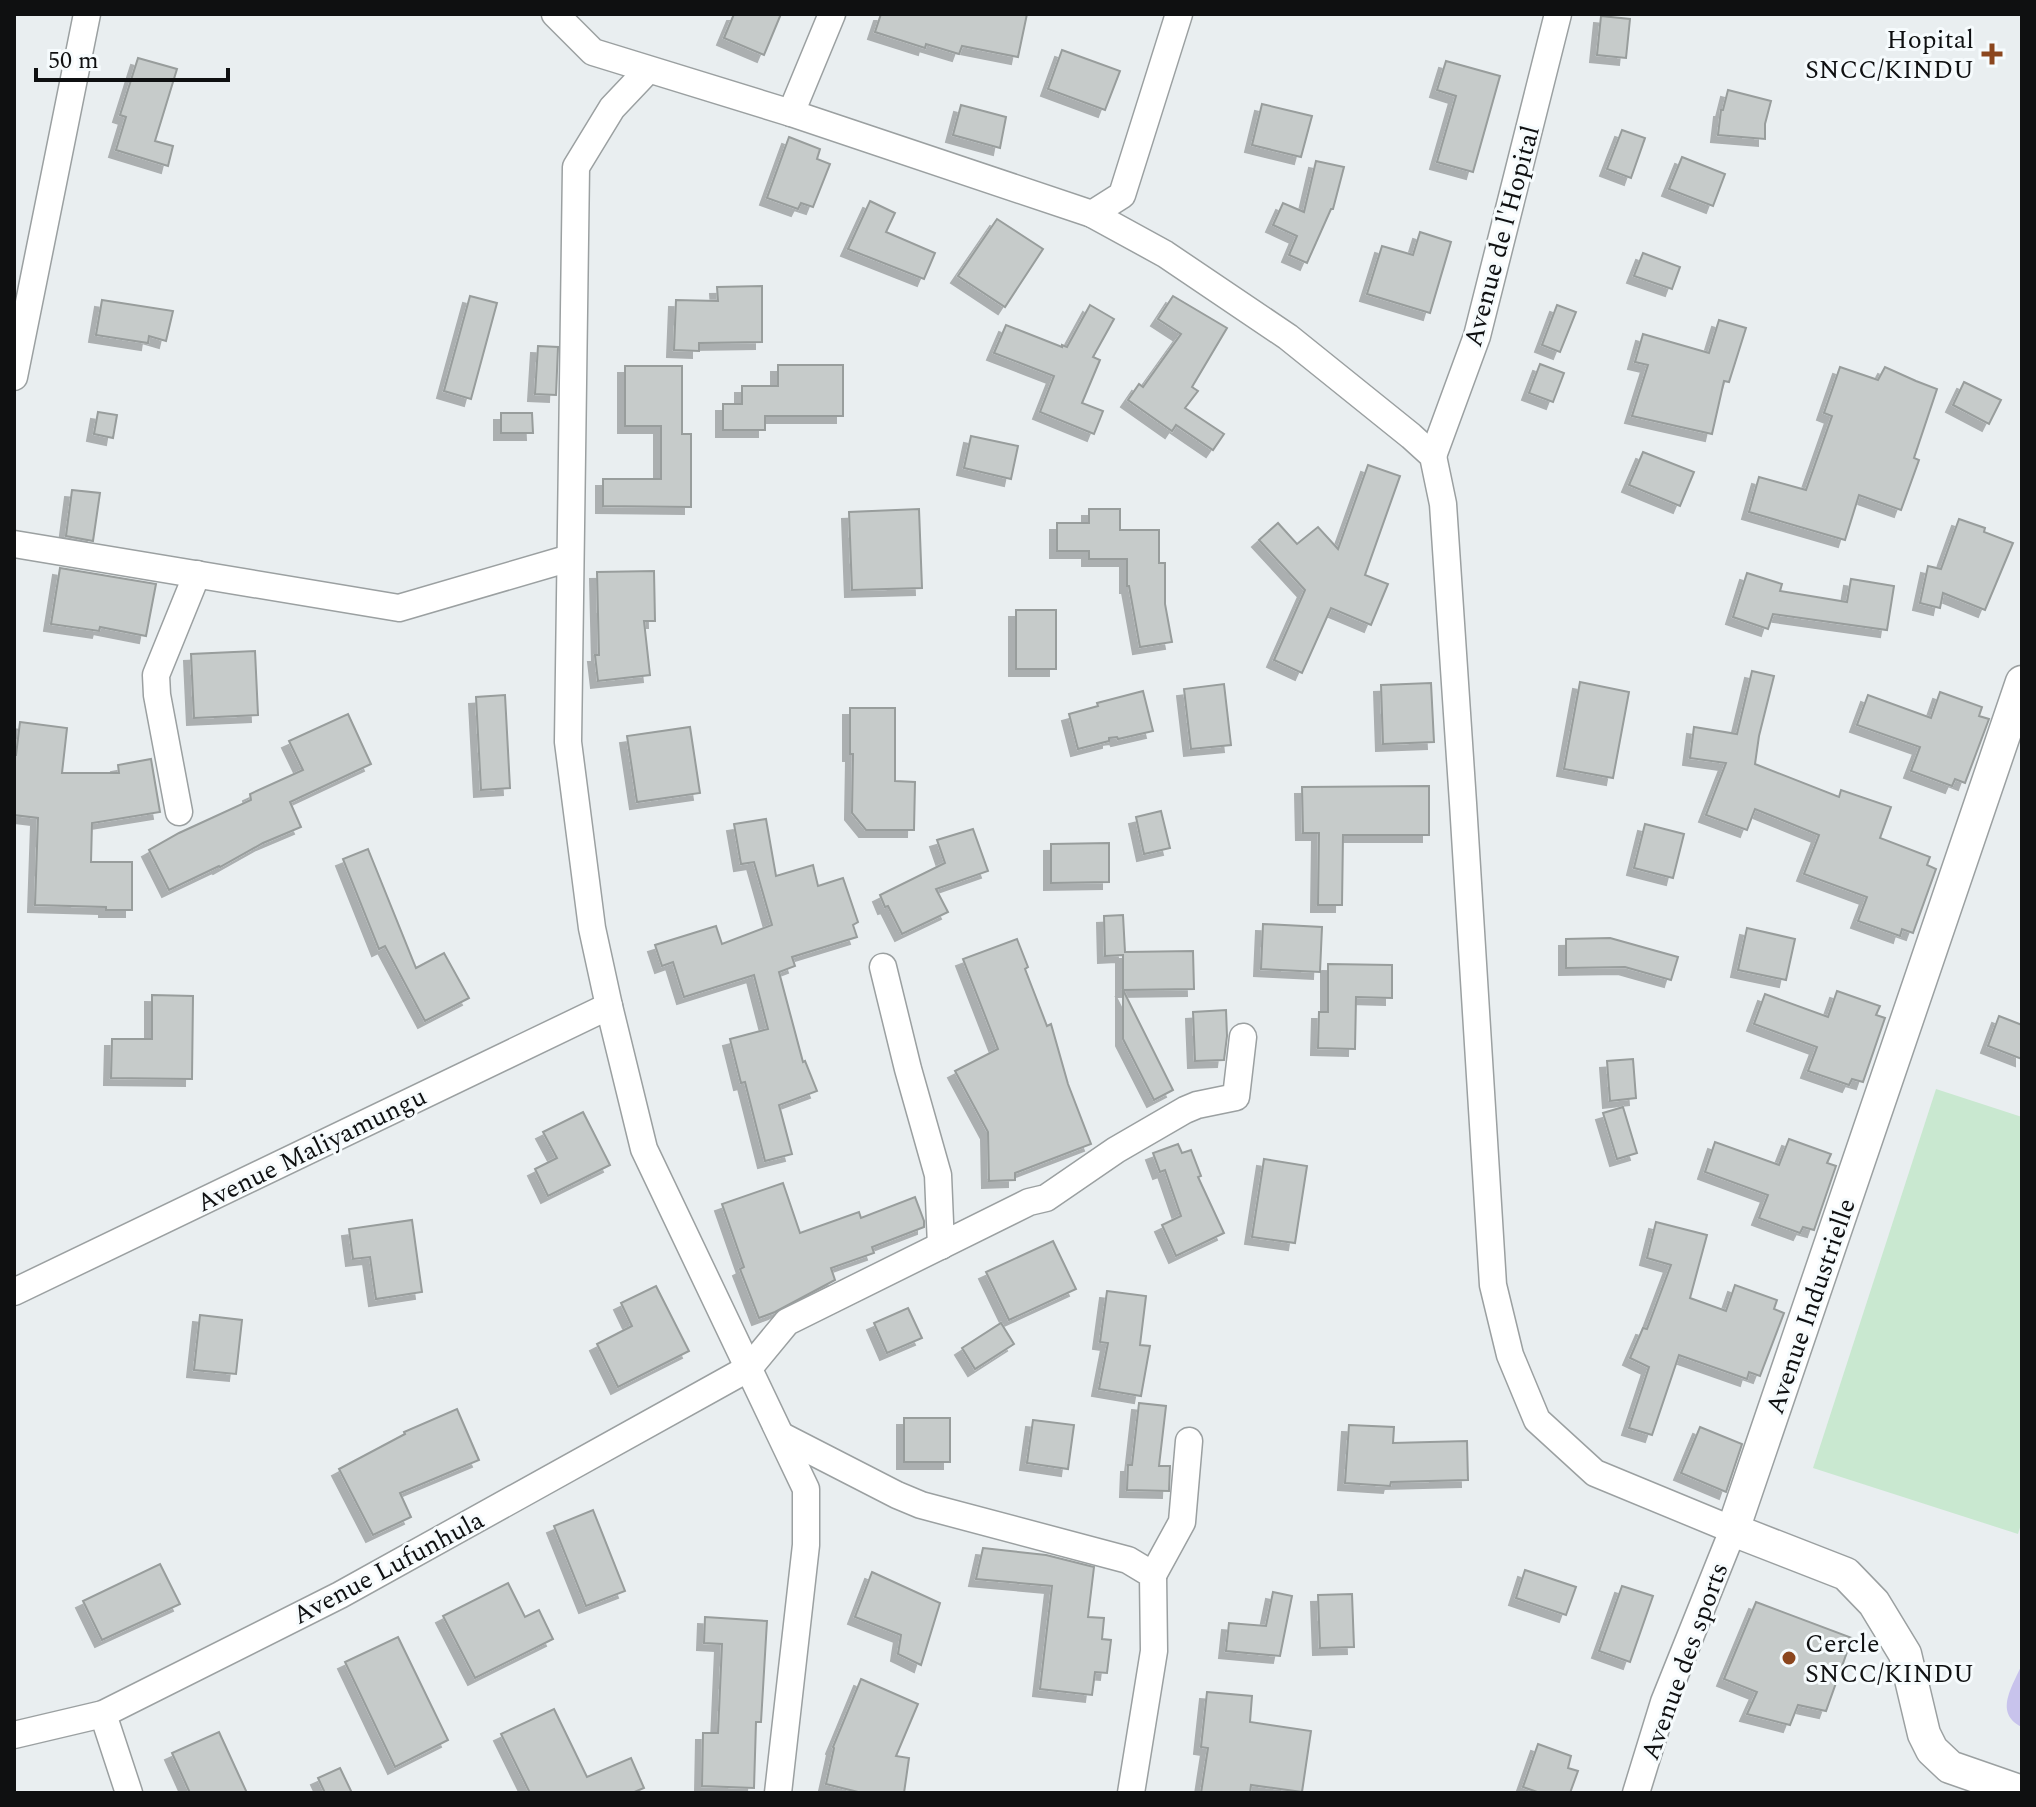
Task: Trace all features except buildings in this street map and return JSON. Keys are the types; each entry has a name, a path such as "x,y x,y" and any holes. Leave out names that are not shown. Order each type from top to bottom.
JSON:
{"street":[{"path":"14,377 87,14"},
{"path":"555,14 593,52 791,113 1092,214 1165,254 1288,337 1433,456 1443,504 1493,1285 1510,1355 1537,1420 1595,1473 1846,1574 1874,1603 1905,1654 1924,1734 1932,1750 1950,1767 2022,1792"},
{"path":"791,113 832,14"},
{"path":"1092,214 1122,195 1179,14"},
{"name":"Avenue de l'Hopital","path":"1433,456 1477,336 1558,14"},
{"path":"648,70 612,108 576,167 568,742 592,928 644,1149 806,1489 806,1545 778,1793"},
{"path":"14,544 399,608 570,558"},
{"path":"179,812 156,675 197,574"},
{"name":"Avenue Industrielle","path":"1733,1530 2022,682"},
{"path":"883,967 938,1175 941,1246"},
{"name":"Avenue Maliyamungu","path":"14,1292 609,1006"},
{"path":"749,1368 787,1322 1029,1202 1046,1198 1116,1150 1185,1110 1236,1097 1243,1037"},
{"name":"Avenue Lufunhula","path":"14,1735 103,1714 340,1595 749,1368"},
{"path":"782,1436 921,1505 1128,1560 1153,1575"},
{"path":"1131,1793 1154,1651 1153,1575 1182,1522 1189,1441"},
{"name":"Avenue des sports","path":"1636,1793 1664,1702 1733,1530"},
{"path":"103,1714 129,1793"}],"green space":[{"path":"1936,1089 2022,1117 2022,1521 2018,1534 1813,1468"}],"shaded area":[{"path":"2022,1664 2022,1727 2013,1721 2007,1707 2010,1690"}],"place":[{"name":"Hopital SNCC/KINDU","path":"1992,54"},
{"name":"Cercle SNCC/KINDU","path":"1789,1658"}]}
